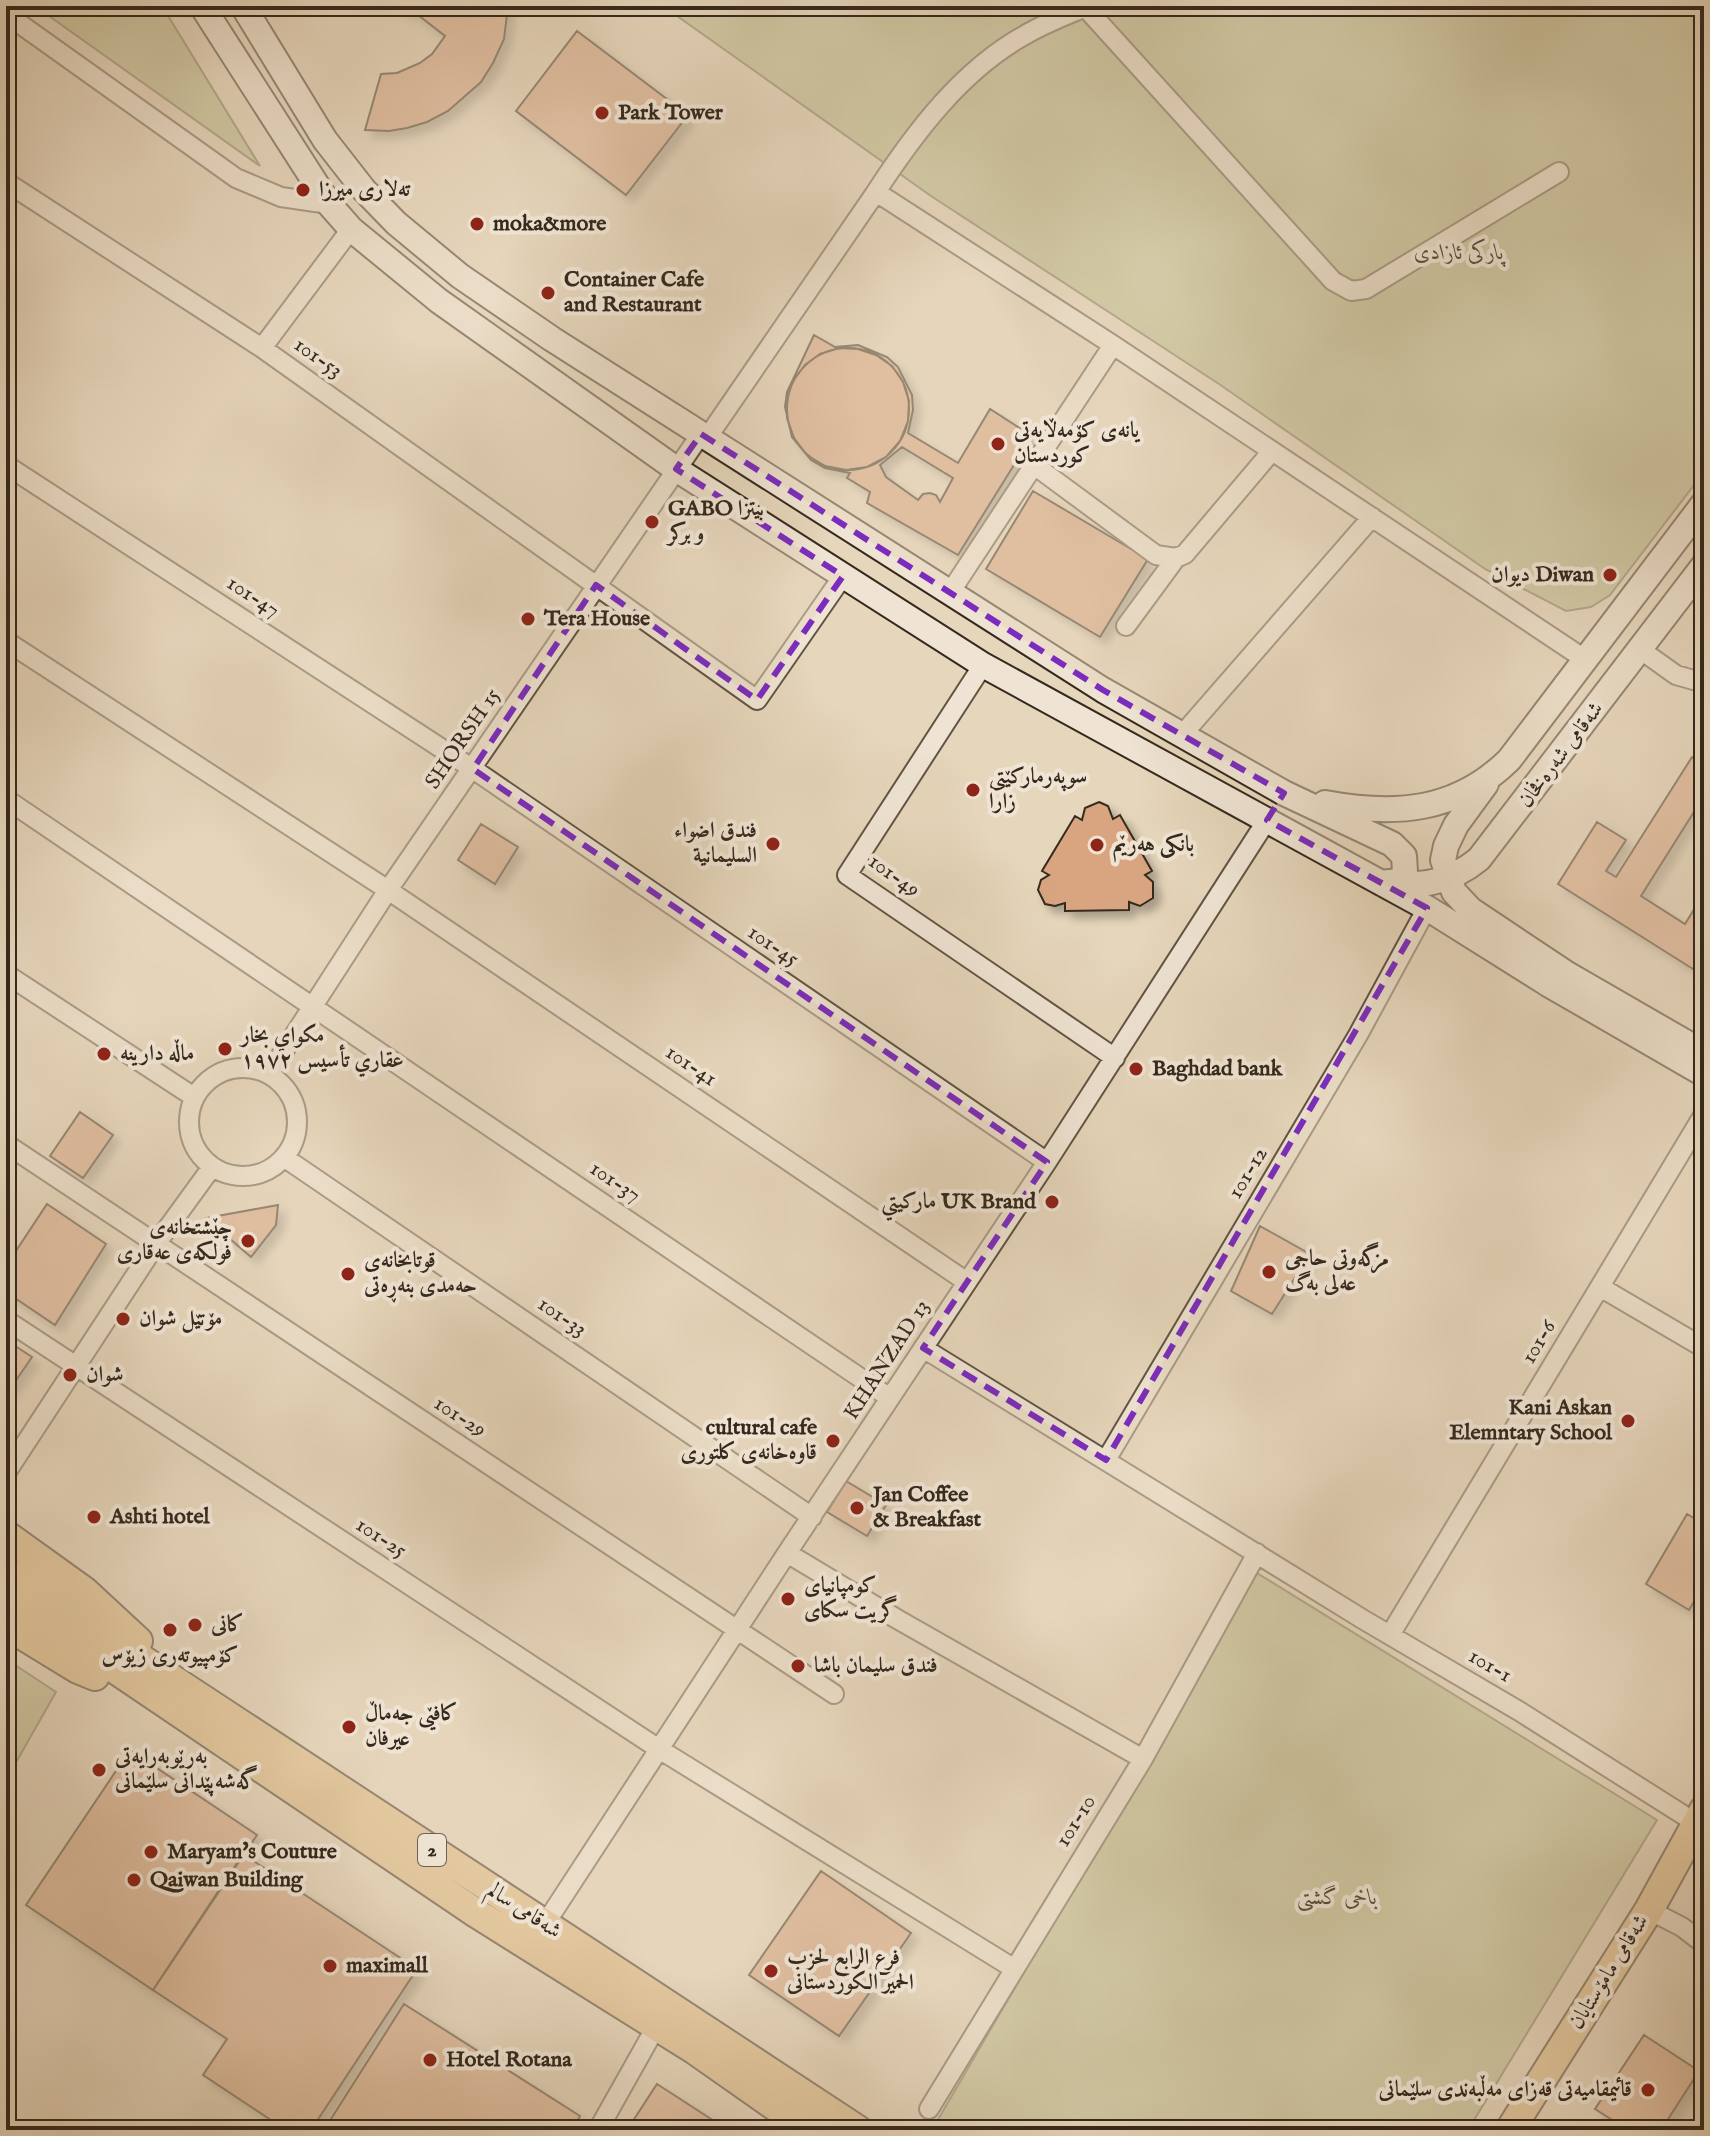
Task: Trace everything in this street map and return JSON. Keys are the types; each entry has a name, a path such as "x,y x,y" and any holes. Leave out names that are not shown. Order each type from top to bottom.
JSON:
{"main road":[{"path":"202,6 329,204 351,229 439,301 676,469 983,665 1427,908 1548,984 1704,1074"},
{"path":"243,6 325,140 364,190 396,223 460,276 552,339 1103,690 1284,793 1392,844 1406,864 1405,872 1399,881 1381,883"},
{"path":"1704,503 1509,760 1489,779 1448,839 1443,860 1454,892 1471,910 1567,974 1704,1053"},
{"name":"شەقامی شەرەفخان","path":"1381,883 1424,885 1448,879 1468,868 1490,847 1704,565"},
{"path":"1284,793 1350,808 1402,810 1435,804 1466,793 1489,779"},
{"path":"1267,820 1284,793"},
{"name":"شەقامی سالم","path":"6,1535 84,1591 183,1701"},
{"name":"شەقامی سالم","path":"6,1570 476,1913 657,2025 809,2130"},
{"name":"شەقامی سالم","path":"6,1601 183,1701 545,1924 858,2130"},
{"name":"شەقامی سالم","path":"6,1625 78,1669 183,1701"},
{"name":"شەقامی مامۆستایان","path":"1510,2130 1649,1910 1700,1816"}],"street":[{"path":"1087,6 1333,281 1351,291 1366,289 1559,172"},
{"name":"SHORSH 15","path":"269,1074 388,890 596,585 907,144 977,70 1023,36 1087,6"},
{"path":"6,14 236,178 281,197 329,204"},
{"name":"101-53","path":"6,182 262,348 757,700 843,576"},
{"path":"876,192 1113,345 1586,660"},
{"path":"262,348 351,229"},
{"path":"951,591 1113,345"},
{"path":"1126,626 1176,558 1185,554 1272,451"},
{"name":"101-47","path":"6,465 473,769"},
{"path":"1034,465 1156,555 1176,558"},
{"path":"1182,735 1372,517"},
{"name":"101-41","path":"6,641 388,890 967,1282"},
{"path":"1641,650 1676,675 1704,683"},
{"name":"101-49","path":"983,665 847,875 1115,1058"},
{"name":"101-45","path":"473,769 1047,1162"},
{"name":"101-37","path":"6,799 890,1398"},
{"name":"KHANZAD 13","path":"545,1924 1047,1162 1267,820"},
{"name":"101-12","path":"1106,1460 1358,1035 1427,908"},
{"path":"6,974 194,1097"},
{"path":"235,1068 253,1068 269,1074 283,1083 292,1097 298,1128 294,1144 285,1158 258,1175 227,1174 212,1167 192,1143 189,1112 194,1097 205,1083 219,1073 235,1068"},
{"name":"101-6","path":"1390,1635 1704,1114"},
{"name":"101-29","path":"6,1144 834,1694"},
{"name":"101-33","path":"285,1158 812,1517"},
{"path":"6,1473 156,1244 212,1167"},
{"path":"1600,1287 1704,1348"},
{"name":"101-25","path":"6,1320 659,1749 1013,1968"},
{"name":"101-1","path":"923,1348 1390,1635 1700,1816"},
{"path":"787,1553 1143,1759"},
{"name":"101-10","path":"929,2109 1143,1759 1257,1553"},
{"path":"1649,1910 1682,1927 1704,1944"},
{"path":"598,2130 657,2025"}],"highlighted area":[{"path":"701,434 1103,690 1284,793 1267,820 1427,908 1106,1460 923,1348 1047,1162 473,769 596,585 757,700 843,576 676,469"}],"green space":[{"path":"35,6 162,6 260,166"},
{"name":"پارکی ئازادی","path":"663,6 1704,6 1704,472 1610,595 1591,607 1566,611 1485,569 1219,384 931,196"},
{"name":"باخی گشتی","path":"1257,1573 1657,1820 1468,2130 947,2130 936,2123"},
{"path":"6,1659 56,1692 6,1780"}],"building":[{"path":"396,6 508,6 504,39 481,82 448,111 407,128 365,130 381,74 397,73 420,63 432,54 445,36 409,8 406,13"},
{"name":"Park Tower","path":"577,31 688,115 626,195 516,111"},
{"name":"یانەی کۆمەڵایەتی کوردستان","path":"814,335 835,347 858,345 887,357 898,367 912,395 913,410 908,433 958,463 990,409 1032,436 958,555 867,503 870,492 847,478 850,473 825,468 811,460 792,437 789,423 794,438 807,455 825,466 846,470 867,467 886,457 900,441 908,421 909,401 903,382 892,366 876,355 858,349 839,348 820,354 805,365 793,381 787,399 787,416 785,407 787,392","holes":["902,447 953,478 940,502 936,495 930,493 923,494 918,500 886,477 880,465"]},
{"path":"848,348 871,353 891,366 904,386 909,409 904,432 891,452 871,465 848,470 825,465 805,452 792,432 787,409 792,386 805,366 825,353"},
{"path":"1033,491 1148,559 1100,637 986,569"},
{"path":"1692,757 1704,764 1704,796 1641,896 1685,924 1704,893 1704,952 1693,969 1558,884 1597,822 1626,840 1606,871 1616,877"},
{"name":"بانکی هەرێم","path":"1099,802 1108,806 1113,819 1120,815 1152,871 1145,875 1153,882 1153,898 1140,906 1129,902 1129,910 1065,911 1065,903 1055,906 1045,904 1038,890 1041,880 1049,875 1042,871 1075,816 1082,820 1085,808"},
{"path":"481,824 518,847 495,884 458,860"},
{"path":"80,1112 113,1135 83,1178 50,1156"},
{"path":"47,1204 106,1244 55,1325 6,1292 6,1266"},
{"name":"چێشتخانەی فولکەی عەقاری","path":"278,1205 276,1225 251,1257 206,1218"},
{"name":"مزگەوتی حاجی عەلی بەگ","path":"1260,1226 1310,1254 1272,1314 1231,1291"},
{"path":"6,1340 32,1357 6,1395"},
{"name":"Jan Coffee & Breakfast","path":"846,1481 886,1505 867,1536 827,1512"},
{"path":"1687,1514 1704,1524 1704,1585 1689,1610 1646,1584"},
{"name":"Qaiwan Building","path":"130,1750 257,1835 153,1990 26,1905"},
{"path":"243,1854 417,1969 311,2130 286,2130 203,2075 227,2039 153,1990"},
{"path":"821,1871 911,1933 839,2036 749,1975"},
{"name":"Hotel Rotana","path":"404,2004 580,2116 572,2130 324,2130"},
{"name":"قائیمقامیەتی قەزای مەڵبەندی سلێمانی","path":"1644,2035 1699,2071 1661,2130 1628,2130 1595,2109"},
{"path":"657,2084 728,2130 627,2130"}],"place":[{"name":"Park Tower","path":"602,113"},
{"name":"تەلاری میرزا","path":"303,190"},
{"name":"moka&more","path":"477,224"},
{"name":"Container Cafe and Restaurant","path":"548,293"},
{"name":"یانەی کۆمەڵایەتی کوردستان","path":"998,444"},
{"name":"GABO بيتزا و بركر","path":"652,522"},
{"name":"دیوان Diwan","path":"1610,575"},
{"name":"Tera House","path":"528,619"},
{"name":"سوپەرمارکێتی زارا","path":"973,790"},
{"name":"فندق اضواء السليمانية","path":"773,844"},
{"name":"بانکی هەرێم","path":"1097,845"},
{"name":"مكواي بخار عقاري تأسيس ١٩٧٢","path":"225,1049"},
{"name":"ماڵە دارینە","path":"104,1054"},
{"name":"Baghdad bank","path":"1136,1069"},
{"name":"مارکيتي UK Brand","path":"1052,1202"},
{"name":"چێشتخانەی فولکەی عەقاری","path":"248,1241"},
{"name":"مزگەوتی حاجی عەلی بەگ","path":"1269,1272"},
{"name":"قوتابخانەی حەمدی بنەڕەتی","path":"348,1274"},
{"name":"مۆتێل شوان","path":"123,1319"},
{"name":"شوان","path":"70,1375"},
{"name":"Kani Askan Elemntary School","path":"1628,1421"},
{"name":"cultural cafe قاوەخانەی کلتوری","path":"833,1441"},
{"name":"Jan Coffee & Breakfast","path":"857,1508"},
{"name":"Ashti hotel","path":"94,1517"},
{"name":"كومپانياى گريت سكاى","path":"788,1599"},
{"name":"کانی","path":"195,1625"},
{"name":"کۆمپیوتەری زیۆس","path":"170,1630"},
{"name":"فندق سليمان باشا","path":"798,1666"},
{"name":"کافێی جەماڵ عیرفان","path":"349,1727"},
{"name":"بەڕێوبەرایەتی گەشەپێدانی سلێمانی","path":"99,1770"},
{"name":"Maryam's Couture","path":"151,1852"},
{"name":"Qaiwan Building","path":"134,1880"},
{"name":"maximall","path":"330,1966"},
{"name":"فرع الرابع لحزب الحمير الكوردستانى","path":"771,1971"},
{"name":"Hotel Rotana","path":"430,2060"},
{"name":"قائیمقامیەتی قەزای مەڵبەندی سلێمانی","path":"1648,2090"}]}
